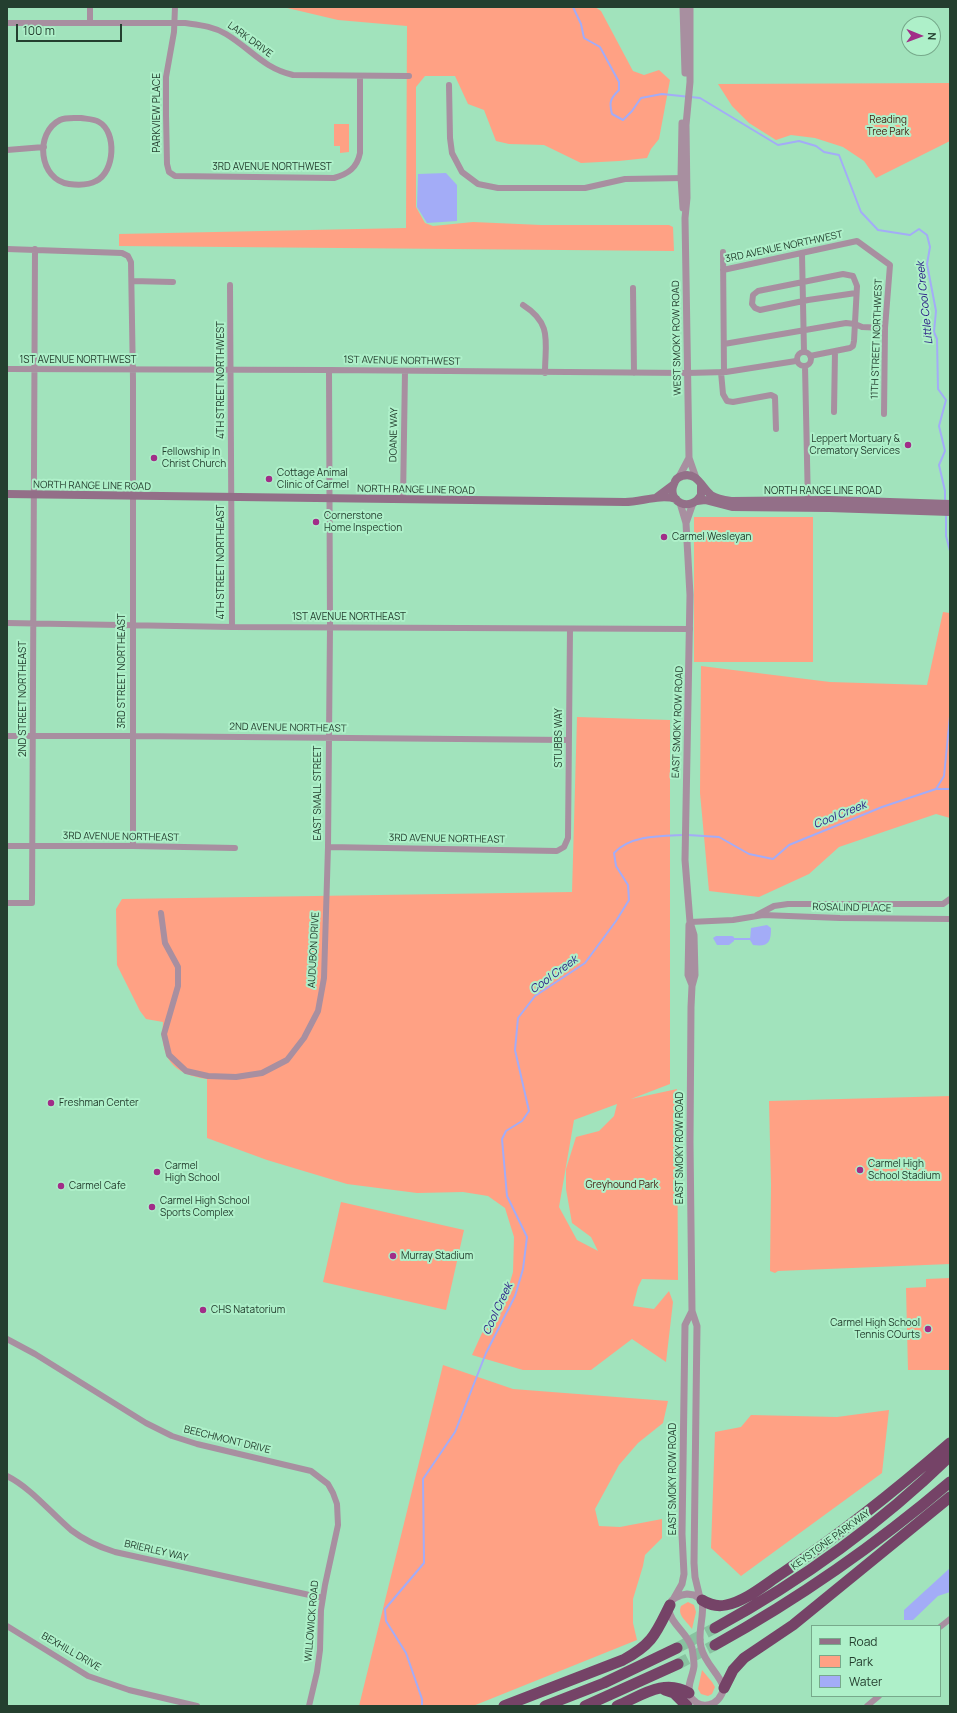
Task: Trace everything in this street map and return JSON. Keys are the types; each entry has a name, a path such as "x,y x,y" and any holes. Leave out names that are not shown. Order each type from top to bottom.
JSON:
{"highway":[{"path":"701,1599 714,1605 726,1605 755,1591 850,1526 896,1490 950,1443"},
{"name":"KEYSTONE PARKWAY","path":"715,1628 778,1591 846,1545 897,1505 950,1456"},
{"path":"714,1645 758,1620 823,1579 875,1541 950,1482"},
{"path":"724,1688 733,1670 744,1658 793,1625 950,1497"},
{"path":"504,1706 623,1660 638,1652 647,1645 655,1634 672,1602"},
{"path":"545,1706 604,1682 677,1648"},
{"path":"584,1706 678,1664"},
{"path":"618,1706 659,1688 676,1687 690,1701"}],"main road":[{"path":"686,475 699,481 701,495 695,502 689,504 678,501 673,492 673,485 679,477 686,475"},
{"name":"NORTH RANGE LINE ROAD","path":"699,481 712,496 725,500 950,512"},
{"name":"NORTH RANGE LINE ROAD","path":"7,494 133,497 625,502 642,501 657,497 673,485"},
{"name":"NORTH RANGE LINE ROAD","path":"657,497 678,501"},
{"name":"NORTH RANGE LINE ROAD","path":"695,502 705,500 732,507 808,504 950,504"}],"street":[{"path":"90,7 90,22"},
{"name":"PARKVIEW PLACE","path":"170,172 167,164 166,77 175,7"},
{"name":"WEST SMOKY ROW ROAD","path":"683,7 688,82"},
{"name":"WEST SMOKY ROW ROAD","path":"690,7 688,82 685,113 684,178 687,374 689,458 699,481"},
{"name":"LARK DRIVE","path":"7,23 90,22 174,23 204,25 226,34 262,62 285,73 293,75 409,76"},
{"name":"3RD AVENUE NORTHWEST","path":"170,172 175,176 182,177 334,178 346,174 355,165 360,153 360,76"},
{"path":"449,85 450,146 456,164 465,175 478,184 498,188 585,188 625,179 684,178"},
{"path":"81,118 99,122 105,128 110,142 108,167 104,175 97,181 88,184 70,184 55,179 50,174 45,161 44,147 48,130 53,124 61,120 81,118"},
{"path":"7,150 44,147"},
{"name":"3RD AVENUE NORTHWEST","path":"723,270 857,241 890,265"},
{"path":"7,249 35,249"},
{"name":"3RD STREET NORTHEAST","path":"35,249 122,253 128,256 131,262 133,370 133,846"},
{"name":"2ND STREET NORTHEAST","path":"7,903 32,903 35,249"},
{"path":"723,252 724,397 727,401 733,402 771,395 775,397 776,429"},
{"path":"802,254 804,352"},
{"name":"11TH STREET NORTHWEST","path":"884,414 885,328 890,265"},
{"path":"804,352 810,356 850,348 853,346 856,293 856,282 854,276 843,274 758,291 753,295 751,301 753,306 760,310 803,301 856,293"},
{"path":"132,281 173,282"},
{"name":"4TH STREET NORTHWEST","path":"230,285 231,498"},
{"path":"633,288 634,373"},
{"path":"523,305 537,315 543,325 545,337 545,373"},
{"path":"724,344 846,323 862,327 885,328"},
{"path":"834,412 835,351"},
{"path":"804,352 798,354 796,361 800,366 805,366 810,363 810,356"},
{"name":"1ST AVENUE NORTHWEST","path":"7,369 329,370 687,374 723,372 796,361"},
{"path":"805,366 808,504"},
{"name":"EAST SMALL STREET","path":"328,847 330,627 329,370"},
{"name":"DOANE WAY","path":"403,500 405,371"},
{"name":"WEST SMOKY ROW ROAD","path":"679,477 689,458"},
{"name":"4TH STREET NORTHEAST","path":"231,498 232,627"},
{"name":"EAST SMOKY ROW ROAD","path":"678,501 686,523 690,584 685,860 690,922 694,935 695,971 692,986 690,1096 692,1311 697,1326 694,1563 704,1612 700,1632 700,1645 704,1658 720,1679 724,1688"},
{"name":"EAST SMOKY ROW ROAD","path":"686,523 695,502"},
{"name":"1ST AVENUE NORTHEAST","path":"7,624 232,627 690,629"},
{"name":"STUBBS WAY","path":"564,847 568,838 570,629"},
{"name":"2ND AVENUE NORTHEAST","path":"7,736 568,740"},
{"name":"3RD AVENUE NORTHEAST","path":"7,846 235,848"},
{"name":"3RD AVENUE NORTHEAST","path":"328,847 557,851 564,847"},
{"name":"AUDUBON DRIVE","path":"162,913 165,943 178,967 178,986 164,1034 169,1055 186,1071 208,1076 236,1077 262,1073 286,1060 304,1038 318,1011 324,978 328,847"},
{"name":"ROSALIND PLACE","path":"754,917 774,906 788,904 943,904 950,899"},
{"name":"ROSALIND PLACE","path":"690,922 710,922 763,915 840,918 950,919"},
{"name":"EAST SMOKY ROW ROAD","path":"672,1602 682,1584 684,1574 682,1534 685,1325 692,1311"},
{"name":"BEECHMONT DRIVE","path":"7,1339 35,1354 146,1423 172,1436 197,1444 311,1471 320,1477 333,1493 337,1504 338,1522"},
{"name":"BRIERLEY WAY","path":"7,1476 22,1486 72,1530 100,1547 115,1552 323,1598"},
{"name":"WILLOWICK ROAD","path":"309,1706 320,1650 323,1598 338,1522"},
{"path":"701,1599 687,1594 672,1602 669,1610 673,1620 688,1639 693,1654 694,1665 690,1701 704,1705 713,1705 720,1698 724,1688"},
{"path":"941,1626 950,1618"},
{"name":"BEXHILL DRIVE","path":"7,1626 88,1676 129,1690 197,1706"},
{"path":"867,1706 878,1697"}],"green space":[{"path":"283,7 595,7 601,11 633,71 644,75 659,70 670,80 659,139 651,149 647,158 581,163 544,145 509,144 496,141 484,110 468,104 455,76 425,76 416,87 416,207 425,223 433,226 473,222 541,225 669,225 673,227 674,251 119,246 119,234 406,228 407,26 338,20"},
{"name":"Reading Tree Park","path":"950,83 950,141 876,178 864,161 843,147 815,138 791,135 776,140 749,123 732,106 718,84"},
{"path":"334,124 349,124 349,152 340,153 340,146 334,146"},
{"path":"694,517 813,517 813,662 694,662"},
{"path":"943,612 950,613 950,818 936,814 839,847 809,874 759,897 709,891 700,793 701,666 830,682 927,685"},
{"name":"Greyhound Park","path":"577,717 670,720 670,1084 631,1099 677,1089 678,1280 642,1279 638,1287 633,1306 654,1309 669,1291 673,1302 666,1362 632,1339 591,1370 523,1370 472,1355 482,1333 501,1313 513,1272 514,1237 505,1208 488,1196 463,1192 417,1193 347,1184 267,1160 207,1138 207,1079 195,1077 185,1073 176,1068 170,1062 164,1045 163,1022 146,1019 140,1011 117,965 116,909 122,899 572,892","holes":["617,1104 614,1116 599,1131 576,1137 566,1169 566,1189 572,1223 591,1237 598,1251 577,1240 559,1207 574,1120"]},
{"name":"Carmel High School Stadium","path":"950,1096 950,1264 778,1271 775,1273 770,1271 771,1185 769,1101"},
{"name":"Murray Stadium","path":"341,1202 464,1230 446,1310 323,1282"},
{"name":"Carmel High School Tennis COurts","path":"950,1278 950,1370 908,1370 906,1288 926,1287 926,1279"},
{"path":"443,1365 513,1389 668,1401 663,1423 638,1443 619,1465 595,1509 599,1526 620,1527 662,1519 662,1538 645,1555 633,1599 633,1623 637,1640 473,1706 359,1706"},
{"path":"889,1410 882,1473 741,1576 711,1548 715,1432 741,1427 751,1415 837,1417"},
{"path":"688,1602 694,1605 696,1612 692,1629 680,1613 681,1606"},
{"path":"702,1670 715,1687 712,1694 708,1696 701,1694 698,1689"}],"water":[{"path":"446,173 457,185 457,221 427,223 417,207 418,174"},
{"path":"767,925 771,928 770,940 763,945 753,945 750,940 751,928"},
{"path":"716,936 732,936 734,937 734,941 729,945 717,945 713,938"},
{"path":"950,1568 950,1592 938,1596 913,1620 904,1620 904,1610"}],"waterway":[{"name":"Little Cool Creek","path":"573,7 581,24 584,38 600,47 619,82 619,90 611,101 612,114 623,120 632,111 641,98 662,94 700,98 778,145 799,141 816,146 824,152 839,155 861,212 878,230 910,235 919,229 927,235 930,247 927,264 936,311 934,332 937,339 938,389 946,400 939,426 945,451 939,465 945,491 945,501"},
{"name":"Little Cool Creek","path":"946,513 946,536 950,551"},
{"name":"Little Cool Creek","path":"936,789 944,776 950,716"},
{"name":"Cool Creek","path":"688,835 719,837 749,854 773,859 789,845 882,807 936,789 950,789"},
{"name":"Cool Creek","path":"422,1706 422,1699 406,1653 386,1621 385,1609 424,1563 423,1479 455,1432 486,1353 515,1296 523,1269 527,1237 507,1196 502,1139 506,1131 522,1121 529,1111 515,1050 518,1018 535,996 585,963 616,921 629,900 628,885 616,866 614,853 621,847 638,840 656,836 684,835"},
{"path":"734,939 750,939"}],"tunnel":[{"path":"677,1648 715,1628"},
{"path":"678,1664 715,1645"}],"place":[{"name":"Leppert Mortuary & Crematory Services","path":"908,445"},
{"name":"Fellowship In Christ Church","path":"154,458"},
{"name":"Cottage Animal Clinic of Carmel","path":"269,479"},
{"name":"Cornerstone Home Inspection","path":"316,522"},
{"name":"Carmel Wesleyan","path":"664,537"},
{"name":"Freshman Center","path":"51,1103"},
{"name":"Carmel High School Stadium","path":"860,1170"},
{"name":"Carmel High School","path":"157,1172"},
{"name":"Carmel Cafe","path":"61,1186"},
{"name":"Carmel High School Sports Complex","path":"152,1207"},
{"name":"Murray Stadium","path":"393,1256"},
{"name":"CHS Natatorium","path":"203,1310"},
{"name":"Carmel High School Tennis COurts","path":"928,1329"}]}
